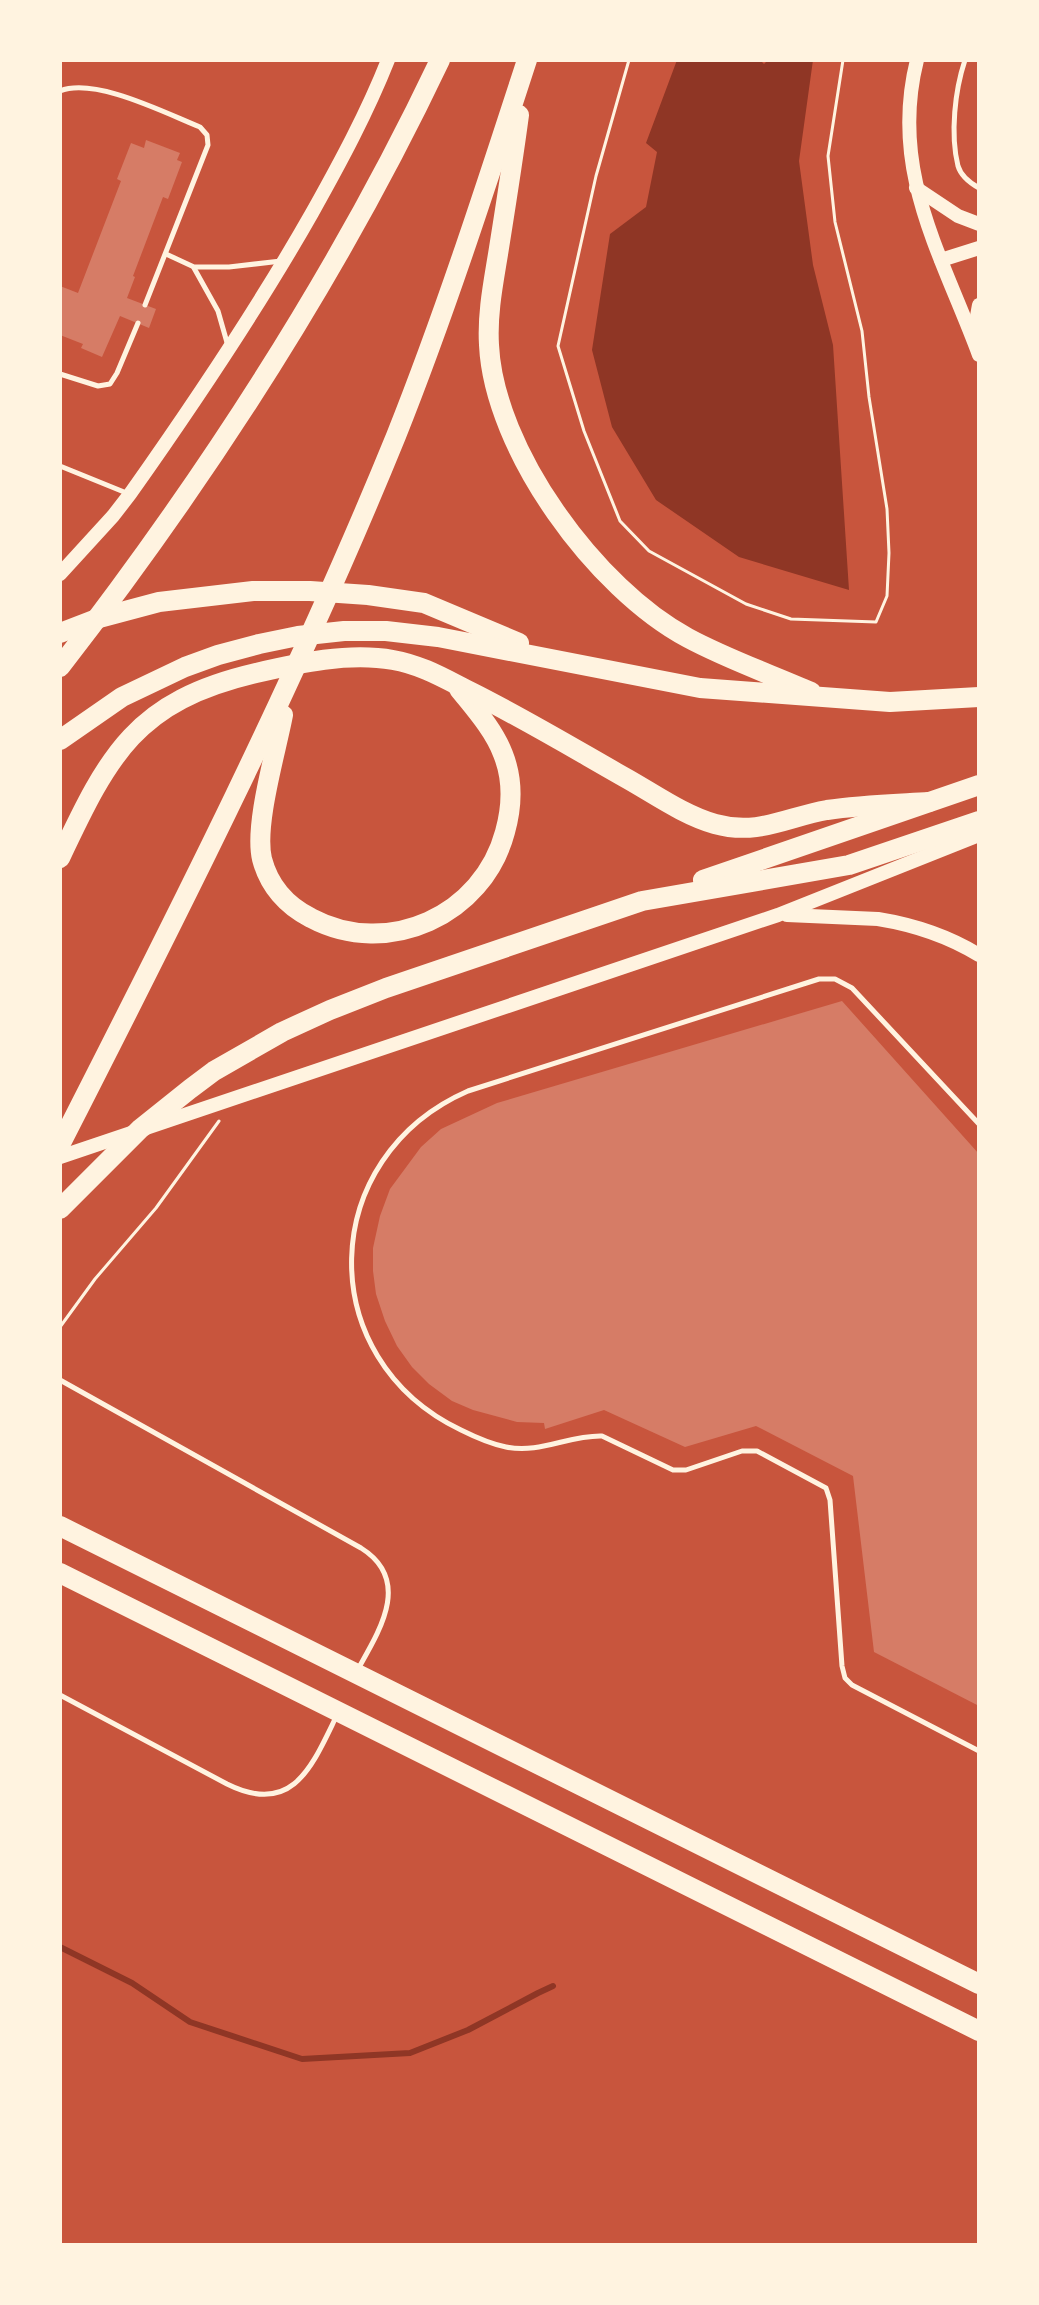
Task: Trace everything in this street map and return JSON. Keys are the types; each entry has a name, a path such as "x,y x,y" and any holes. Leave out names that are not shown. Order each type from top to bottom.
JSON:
{"highway":[{"path":"60,667 174,511 293,333 361,216 440,60"},
{"path":"60,1145 182,906 291,681 372,495 422,369 527,60"},
{"path":"527,60 488,325 491,367 509,428 519,450 540,489 580,543 647,610 688,638 826,698"},
{"path":"60,633 119,612 180,599 253,591 348,594 424,603 560,659"},
{"path":"60,740 122,697 164,676 218,655 270,641 366,630 469,642 700,688 890,702 979,697"},
{"path":"60,858 105,769 128,739 160,712 206,687 245,675 311,662 389,659 431,670 702,820 726,827 774,825 826,810 929,802"},
{"path":"291,681 262,817 262,858 272,883 301,913 341,930 369,933 413,928 456,906 481,883 504,836 511,802 504,756 479,714 454,683"},
{"path":"60,1209 164,1108 214,1071 282,1032 372,993 979,785"},
{"path":"642,901 849,865 979,821"},
{"path":"60,1526 979,1984"},
{"path":"60,1573 979,2031"}],"street":[{"path":"60,574 130,494 229,351 284,261 355,133 388,60"},
{"path":"917,60 908,131 916,188 979,355"},
{"path":"916,188 958,216 979,224"},
{"path":"941,260 979,248"},
{"path":"973,339 979,305"},
{"path":"60,1157 778,915 979,835"},
{"path":"778,915 893,921 932,932 979,955"}],"lane":[{"path":"965,60 955,114 959,168 969,183 979,188"},
{"path":"62,90 75,87 117,94 200,127 207,135 208,145 145,305"},
{"path":"166,254 194,267 243,267 284,261"},
{"path":"194,267 218,311 229,351"},
{"path":"60,374 98,386 110,384 138,323"},
{"path":"60,466 130,494"},
{"path":"979,1124 852,988 835,979 819,979 468,1091 439,1105 410,1127 376,1169 360,1203 352,1252 354,1291 363,1328 374,1348 408,1394 448,1423 507,1448 539,1449 602,1436 673,1470 686,1470 742,1451 757,1451 826,1488 830,1500 845,1678 852,1685 979,1751"},
{"path":"60,1380 361,1548 377,1560 383,1568 388,1588 386,1610 356,1673"},
{"path":"60,1695 239,1790 260,1796 281,1792 301,1778 317,1756 340,1711"}],"path":[{"path":"629,60 596,176 558,346 584,431 620,521 649,551 746,604 791,619 876,622 887,596 887,509 862,331 835,222 828,156 843,60"},
{"path":"60,1327 95,1279 156,1208 218,1122"}],"shaded area":[{"path":"677,60 760,60 764,64 768,60 813,60 799,161 813,265 833,345 849,590 739,557 656,500 612,427 592,350 610,234 646,207 657,152 646,143"}],"building":[{"path":"146,140 180,153 177,160 182,162 168,199 163,197 127,298 156,309 149,328 120,316 102,357 81,348 83,344 60,335 60,286 78,293 121,181 117,179 131,143 144,148"},
{"path":"842,1001 979,1154 979,1706 874,1652 853,1476 756,1426 685,1447 604,1410 545,1429 544,1423 517,1422 473,1410 452,1401 412,1367 397,1346 376,1294 373,1248 390,1189 421,1147 441,1129 497,1103"}],"waterway":[{"path":"60,1947 132,1983 190,2022 302,2059 410,2053 468,2030 553,1986"}]}
